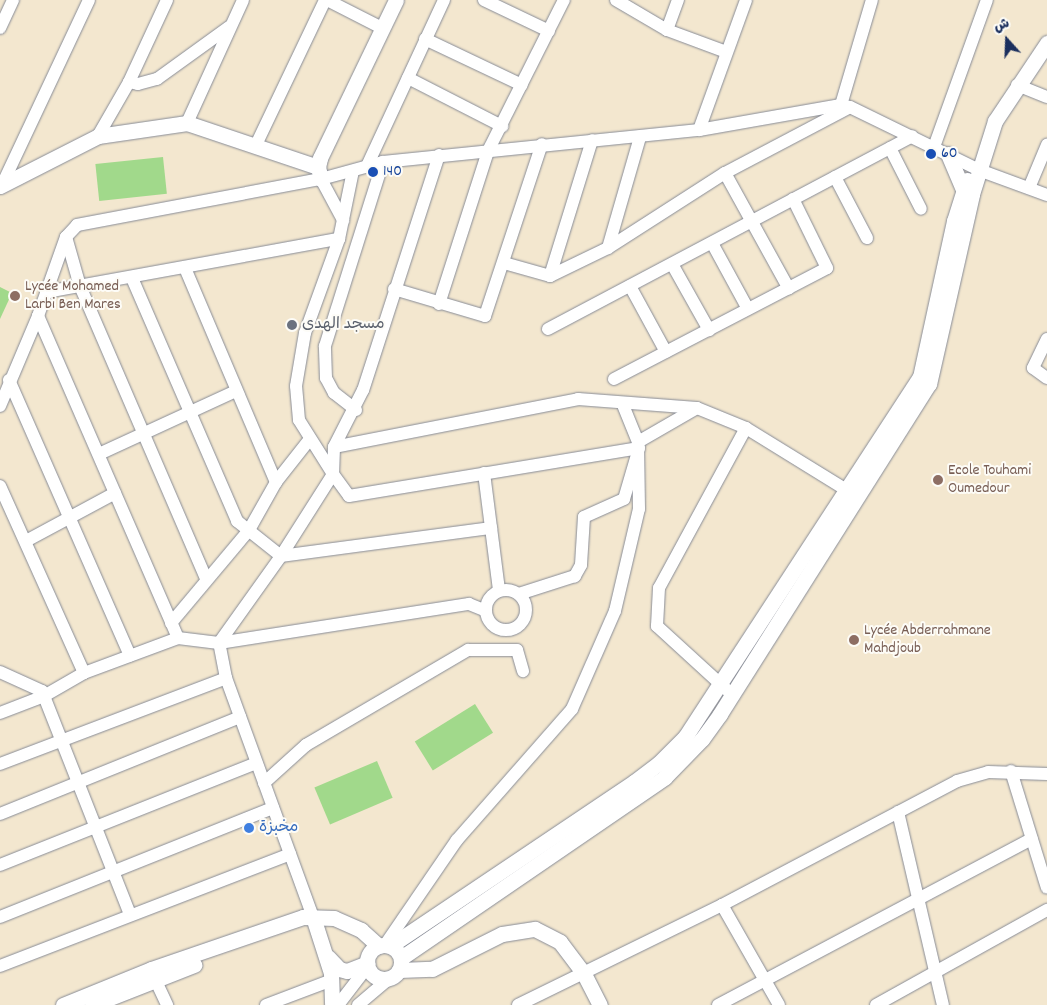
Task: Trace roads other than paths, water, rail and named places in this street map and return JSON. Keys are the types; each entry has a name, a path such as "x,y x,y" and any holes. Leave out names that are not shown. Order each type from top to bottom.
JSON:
{"street":[{"path":"0,28 13,0"},
{"path":"1,186 89,0"},
{"path":"98,136 129,82 167,0"},
{"path":"187,123 243,0"},
{"path":"255,148 326,0 382,28"},
{"path":"320,173 382,28 396,0"},
{"path":"367,166 444,0"},
{"path":"484,0 549,31"},
{"path":"439,304 488,151 564,0"},
{"path":"616,0 667,30 726,52"},
{"path":"667,30 678,0"},
{"path":"699,130 746,0"},
{"path":"504,263 550,276 608,248 725,173 846,106 872,0"},
{"path":"934,147 987,0"},
{"path":"129,82 138,84 157,79 230,25"},
{"path":"425,39 522,85"},
{"path":"338,1005 368,964 373,949 385,946 659,763 686,737 845,489 911,391 923,367 951,232 964,189 976,168 995,121 1017,85 1047,43"},
{"path":"408,78 502,126"},
{"path":"1017,85 1047,97"},
{"path":"0,406 9,380 38,316 66,237 77,225 320,173 353,171 383,162 440,155 699,130 846,106 976,168 1047,195"},
{"path":"1,186 98,136 187,123 320,173 343,220"},
{"path":"548,330 912,136"},
{"path":"608,248 640,137"},
{"path":"550,276 592,140"},
{"path":"394,289 439,304 485,316 542,144"},
{"path":"1029,188 1047,146"},
{"path":"890,148 921,209"},
{"path":"948,154 964,189"},
{"path":"332,1005 332,980 325,954 226,678 219,643 281,556 334,474 334,447 356,410 394,289 440,155"},
{"path":"356,410 334,394 326,378 325,346 383,162"},
{"path":"358,1005 397,968 665,778 702,739 860,498 923,397 934,371 976,168"},
{"path":"353,171 339,239 299,358 295,401 299,420 349,496 638,445 697,408"},
{"path":"725,173 788,289"},
{"path":"836,177 867,238"},
{"path":"614,380 827,268 794,199"},
{"path":"66,237 80,286 206,579"},
{"path":"46,292 132,278 339,239"},
{"path":"712,243 748,310"},
{"path":"672,264 709,330"},
{"path":"185,268 276,482"},
{"path":"132,278 238,521 281,556 491,528"},
{"path":"630,286 666,352"},
{"path":"38,316 178,638"},
{"path":"1047,339 1033,368 1047,378"},
{"path":"9,380 130,656"},
{"path":"98,454 191,414 236,391"},
{"path":"334,447 578,399 623,405 697,408 746,428 860,498"},
{"path":"385,946 457,840 572,709 615,611 639,509 638,445 623,405"},
{"path":"732,695 657,626 659,588 746,428"},
{"path":"171,623 249,530 276,482 310,439"},
{"path":"499,590 520,594 575,576 581,564 584,518 624,499 638,445"},
{"path":"484,473 499,590"},
{"path":"0,486 84,673"},
{"path":"26,541 115,492"},
{"path":"499,590 489,599 486,611 491,624 506,630"},
{"path":"494,649 506,630 518,626 526,615 524,599 520,594"},
{"path":"0,712 44,696 84,673 178,638 219,643 469,604 486,611"},
{"path":"264,784 306,745 468,650 517,650 523,671"},
{"path":"0,672 42,691 130,914"},
{"path":"0,764 226,678"},
{"path":"0,814 240,717"},
{"path":"0,865 256,763"},
{"path":"1011,771 1047,888"},
{"path":"518,1005 722,905 898,812 975,774 1011,771 1047,774"},
{"path":"0,917 112,870 273,808"},
{"path":"898,812 943,1005"},
{"path":"718,1005 1032,839"},
{"path":"0,966 130,914 290,854"},
{"path":"722,905 779,1005"},
{"path":"876,1005 1047,910"},
{"path":"63,1005 151,968 303,916 334,918 362,930 385,946 397,968"},
{"path":"92,1005 155,979 304,925 313,917"},
{"path":"368,964 377,977 397,968 432,969 502,934 535,929 560,942 583,972 600,1005"},
{"path":"325,954 339,969 347,971 368,964"},
{"path":"155,979 167,1005"},
{"path":"266,1005 332,980"}],"place":[{"name":"60","path":"931,154"},
{"name":"140","path":"373,172"},
{"name":"Lycée Mohamed Larbi Ben Mares","path":"15,296"},
{"name":"مسجد الهدى","path":"292,325"},
{"name":"Ecole Touhami Oumedour","path":"938,480"},
{"name":"Lycée Abderrahmane Mahdjoub","path":"854,640"},
{"name":"مخبزة","path":"249,828"}]}
